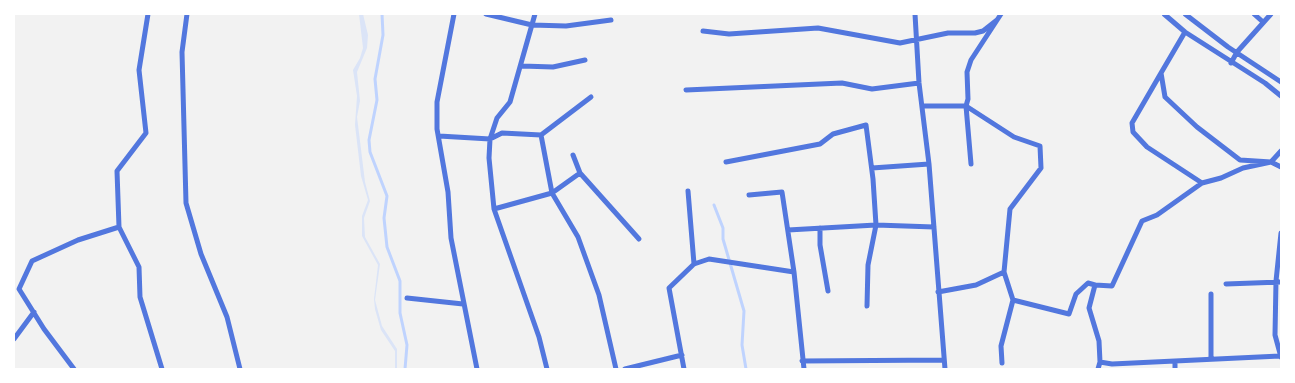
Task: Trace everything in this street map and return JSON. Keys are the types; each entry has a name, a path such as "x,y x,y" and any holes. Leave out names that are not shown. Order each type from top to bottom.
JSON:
{"street":[{"path":"148,14 139,70 146,133 117,171 119,226 139,267 140,297 162,369"},
{"path":"186,14 182,52 186,203 201,254 227,317 240,369"},
{"path":"454,14 438,102 438,136 448,192 451,238 477,369"},
{"path":"486,14 532,25 566,26 611,20"},
{"path":"535,14 522,66 510,102 497,118 490,140 489,158 494,209 539,338 547,369"},
{"path":"914,14 919,83 929,164 945,369"},
{"path":"971,164 966,106 968,99 967,72 971,60 1001,14"},
{"path":"1164,14 1185,32 1265,83 1281,96"},
{"path":"1186,14 1281,82"},
{"path":"1254,14 1263,22"},
{"path":"1231,63 1237,52 1271,14"},
{"path":"703,31 729,34 818,28 900,43 948,33 975,33 983,31 997,20"},
{"path":"1185,32 1132,123 1133,132 1147,147 1202,183"},
{"path":"522,66 553,67 586,60"},
{"path":"1161,73 1166,97 1197,126 1240,160 1271,162 1281,167"},
{"path":"686,90 842,83 872,90 919,83"},
{"path":"438,136 490,140 502,133 541,135 592,97"},
{"path":"922,106 966,106 1014,137 1040,146 1041,168 1010,209 1004,272 1013,300 1001,346 1002,363"},
{"path":"726,162 820,144 833,134 866,125 872,168 876,226 868,265 867,306"},
{"path":"541,135 552,193 578,237 599,295 616,369"},
{"path":"1013,300 1070,314 1076,294 1088,283 1096,286 1112,286 1142,221 1157,215 1202,183 1221,178 1243,168 1271,162 1281,151"},
{"path":"572,155 580,173 639,240"},
{"path":"872,168 929,164"},
{"path":"494,209 552,193 580,173"},
{"path":"688,191 694,264"},
{"path":"749,195 782,192 794,272 804,369"},
{"path":"73,369 19,290 32,261 78,240 119,226"},
{"path":"788,230 876,226 934,227"},
{"path":"820,228 820,245 828,291"},
{"path":"1100,362 1112,364 1280,356 1278,282 1281,233"},
{"path":"684,369 669,288 694,264 709,259 794,272"},
{"path":"938,292 976,285 1004,272"},
{"path":"1226,284 1278,282"},
{"path":"1096,286 1089,308 1098,341 1100,362 1098,369"},
{"path":"1211,294 1211,359"},
{"path":"407,298 463,304"},
{"path":"14,339 34,312"},
{"path":"625,369 682,355"},
{"path":"802,361 879,362 944,360"},
{"path":"1174,361 1175,369"},
{"path":"879,362 879,369"}],"shaded area":[{"path":"359,14 363,14 368,35 367,48 357,72 360,101 357,117 365,182 370,201 364,218 365,237 380,264 375,300 382,326 397,349 397,369 395,369 395,351 381,330 375,309 374,299 378,265 362,236 362,216 368,200 361,176 355,125 357,96 353,70 363,48"}],"waterway":[{"path":"382,14 383,35 375,79 377,100 369,140 370,152 387,196 384,218 387,247 400,281 400,313 407,345 405,369"},
{"path":"714,205 723,228 723,239 744,311 742,345 746,369"}]}
